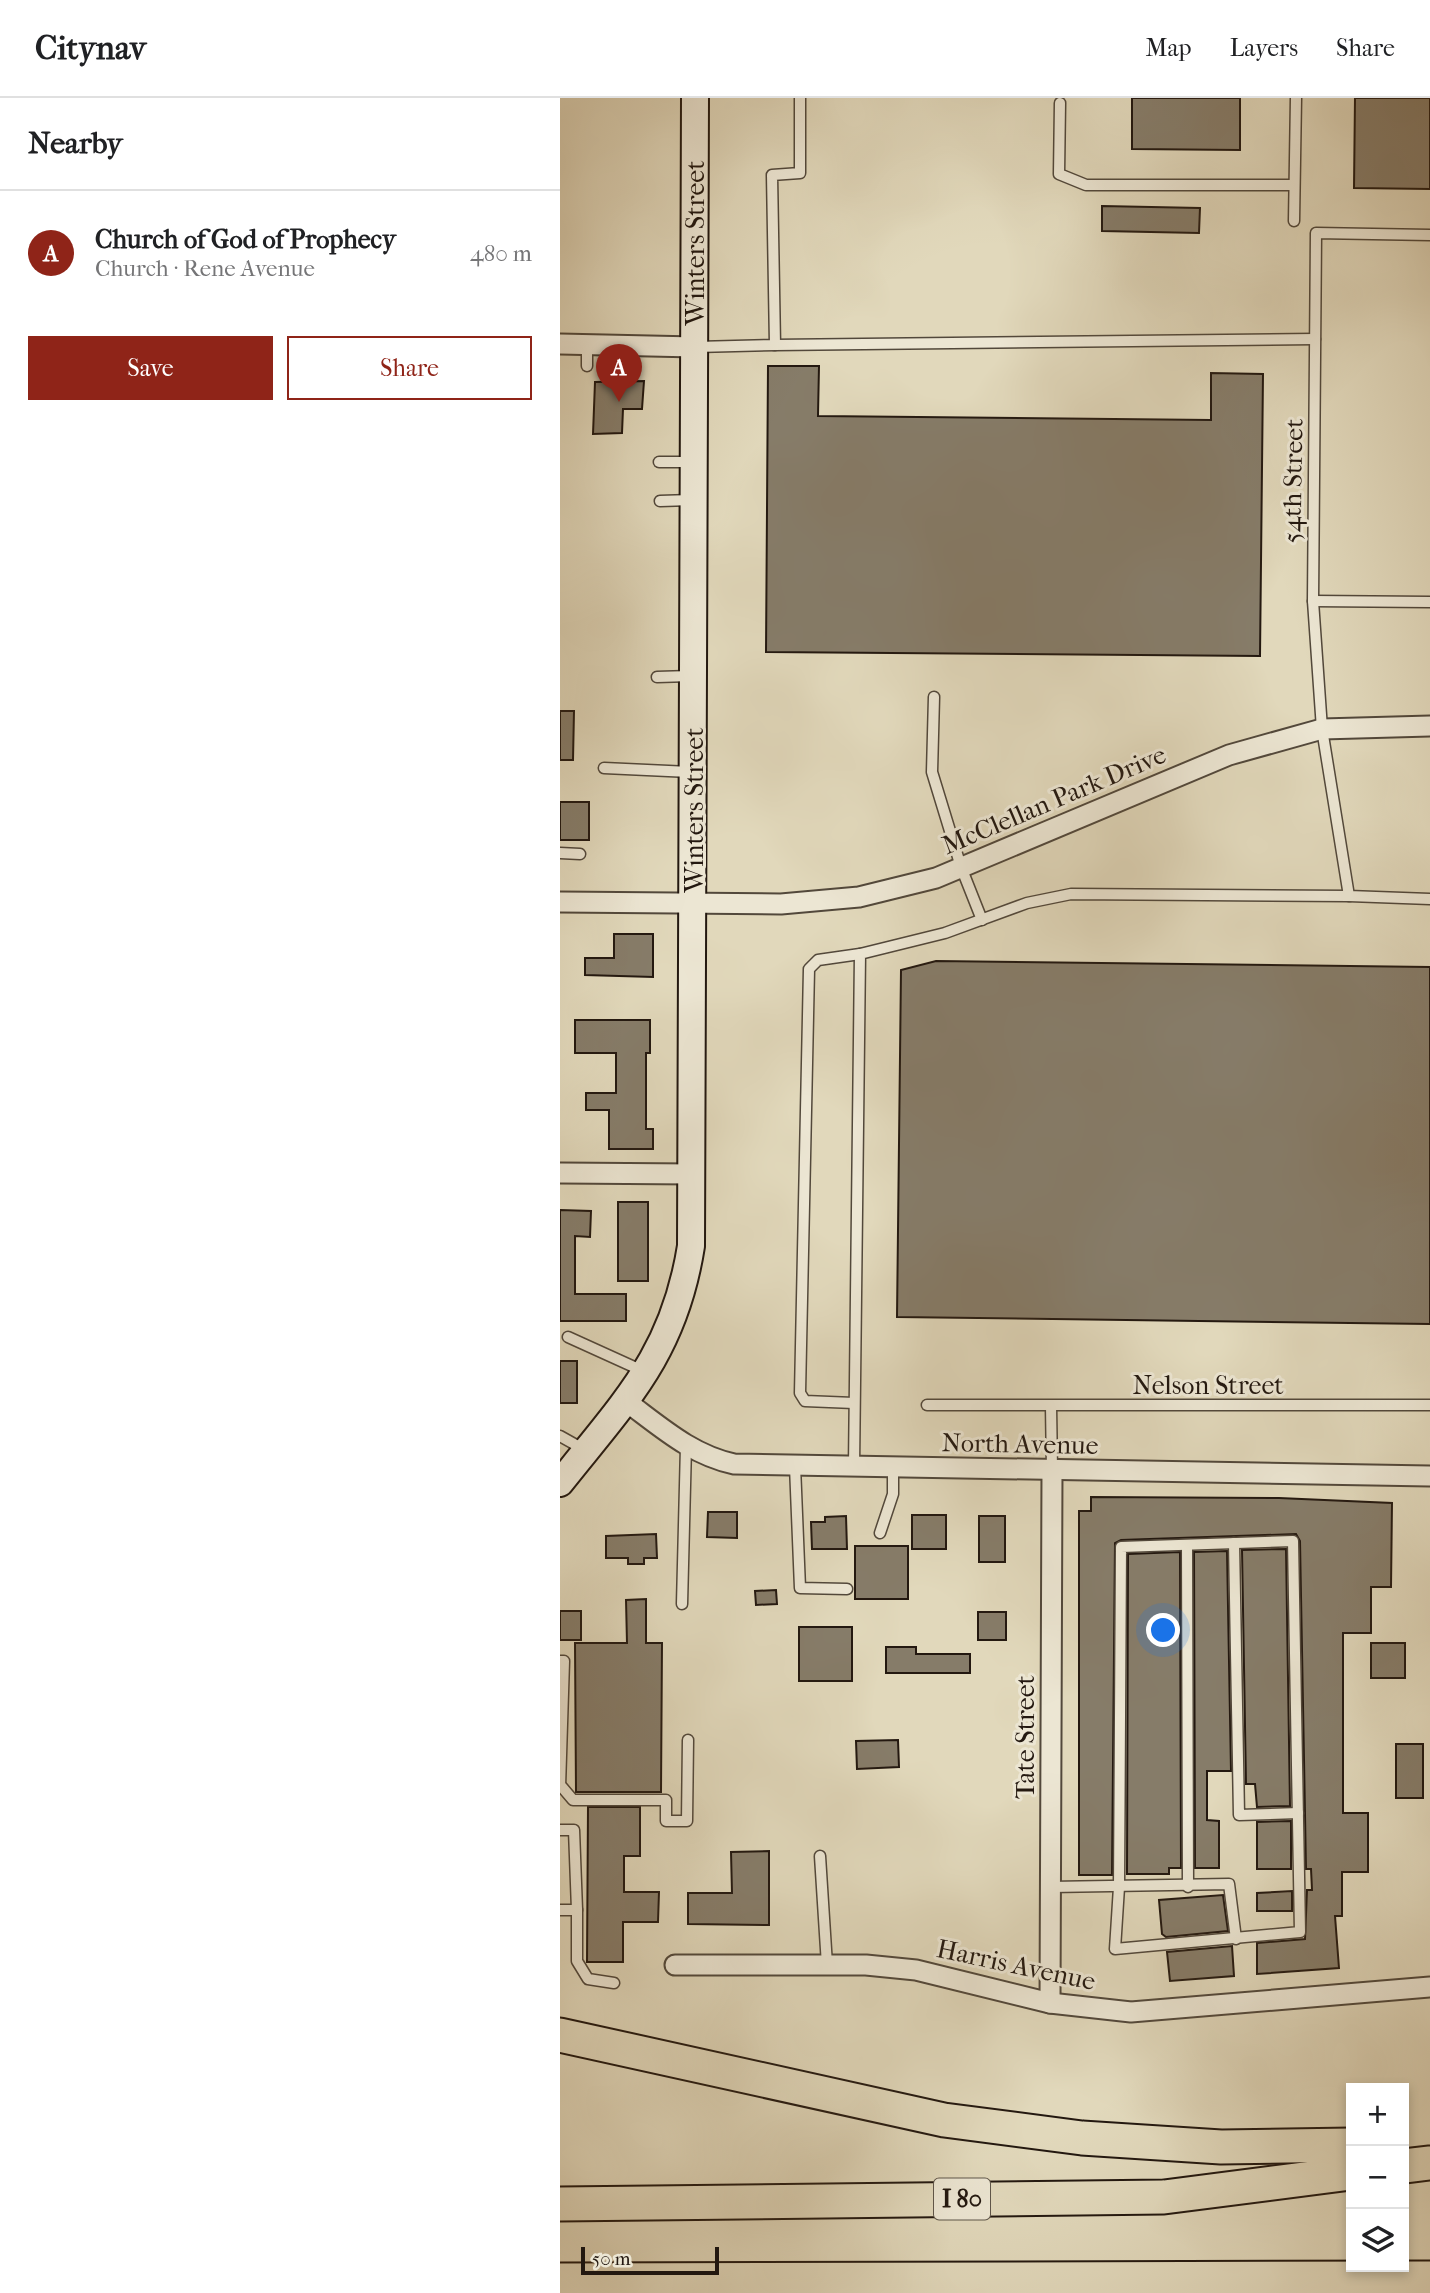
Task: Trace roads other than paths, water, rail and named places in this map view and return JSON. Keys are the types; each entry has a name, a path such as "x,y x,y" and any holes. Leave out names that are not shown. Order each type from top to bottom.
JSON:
{"highway":[{"path":"560,2035 944,2120 1082,2138 1346,2159"},
{"path":"1409,2144 1430,2144"},
{"name":"I 80","path":"568,2204 1164,2197 1346,2159"},
{"path":"1409,2165 1430,2163"},
{"path":"566,2280 1326,2276 1430,2278"}],"main road":[{"name":"Winters Street","path":"560,1483 627,1402 664,1341 687,1273 694,1209 695,98"}],"street":[{"path":"560,344 695,347"},
{"name":"McClellan Park Drive","path":"560,902 781,904 859,897 936,878 1229,755 1322,729 1430,726"},
{"path":"560,1173 694,1174"},
{"name":"North Avenue","path":"627,1402 686,1446 712,1460 734,1464 1430,1476"},
{"name":"Tate Street","path":"1051,2003 1052,1471"},
{"name":"Harris Avenue","path":"675,1965 827,1965 916,1970 1083,2009 1163,2012 1430,1987"}],"lane":[{"path":"775,345 772,175 800,173 800,98"},
{"path":"1294,220 1296,98"},
{"path":"1060,103 1059,174 1086,185 1294,185"},
{"name":"54th Street","path":"1349,896 1322,729 1313,601 1317,233 1430,235"},
{"path":"695,347 1315,339"},
{"path":"587,345 587,366"},
{"path":"659,462 695,462"},
{"path":"660,500 695,500"},
{"path":"1313,601 1430,603"},
{"path":"657,677 695,676"},
{"path":"934,697 932,772 961,867 982,920"},
{"path":"604,768 694,772"},
{"path":"560,853 580,854"},
{"path":"854,1403 805,1401 800,1394 809,969 818,960 897,947 1027,903 1071,894 1430,899"},
{"path":"854,1467 860,954"},
{"path":"568,1337 647,1373"},
{"name":"Nelson Street","path":"927,1405 1430,1405"},
{"path":"1051,1406 1052,1471"},
{"path":"560,1436 586,1450"},
{"path":"682,1604 686,1446"},
{"path":"795,1466 800,1588 847,1589"},
{"path":"880,1532 892,1494 892,1468"},
{"path":"1293,1541 1300,1932 1115,1949 1119,1887 1121,1547 1234,1543 1293,1541"},
{"path":"1234,1543 1239,1815 1298,1813"},
{"path":"1187,1545 1188,1886"},
{"path":"560,1661 564,1661 561,1787 573,1800 666,1800 666,1821 687,1821 688,1740"},
{"path":"560,1830 574,1830 578,1961 588,1979 614,1983"},
{"path":"820,1856 827,1965"},
{"path":"1051,1887 1229,1884 1236,1939"},
{"path":"560,1910 578,1910"}],"place":[{"name":"Church of God of Prophecy","path":"619,402"}]}
